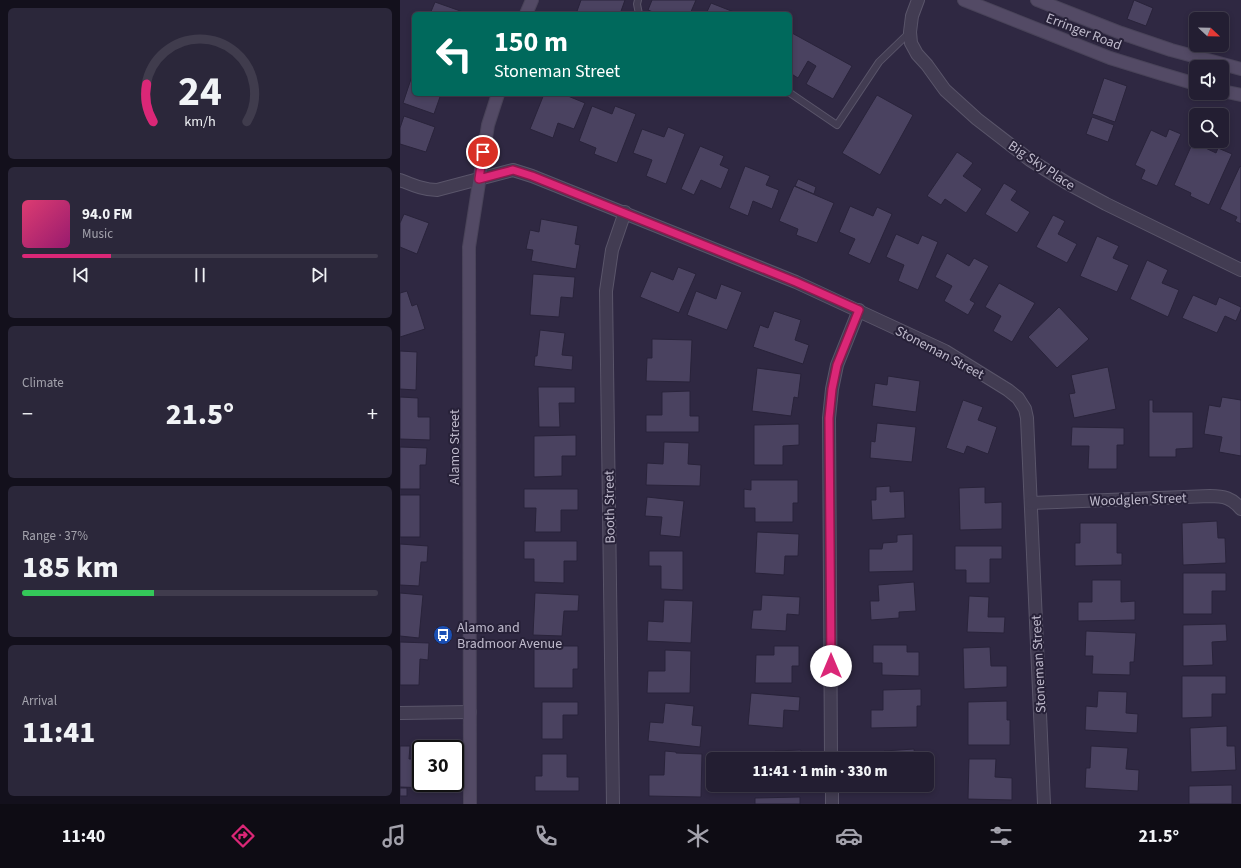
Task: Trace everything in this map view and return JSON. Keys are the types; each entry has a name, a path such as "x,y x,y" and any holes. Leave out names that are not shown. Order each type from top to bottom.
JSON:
{"main road":[{"path":"527,12 532,0"},
{"name":"Erringer Road","path":"964,0 1110,58 1189,82"},
{"name":"Erringer Road","path":"1037,0 1121,33 1171,50 1241,69"},
{"path":"1229,92 1241,95"},
{"name":"Alamo Street","path":"470,804 469,247 488,125 497,96"}],"street":[{"name":"Big Sky Place","path":"918,0 912,16 910,32 911,43 917,54 945,90 977,119 1030,160 1067,183 1106,204 1241,270"},
{"name":"Stoneman Street","path":"400,180 420,188 437,190 513,170 532,176 625,212 796,282 859,310 945,351 1008,390 1018,398 1025,409 1027,418 1044,804"},
{"name":"Booth Street","path":"613,804 606,291 612,250 625,212"},
{"path":"832,752 829,418 832,389 837,365 859,310"},
{"name":"Woodglen Street","path":"1031,503 1223,496 1236,503 1241,509"},
{"path":"400,713 470,712"},
{"path":"832,792 832,804"}],"lane":[{"path":"638,0 636,4 638,12"},
{"path":"792,94 837,125 879,62 910,32"}],"building":[{"path":"581,0 625,0 621,12 577,12"},
{"path":"652,0 696,0 691,12 653,12 648,10"},
{"path":"1134,0 1153,8 1146,26 1127,19"},
{"path":"435,2 463,12 431,12"},
{"path":"711,3 734,12 707,12"},
{"path":"792,33 852,66 833,99 806,84 816,66 808,61 798,78 792,74"},
{"path":"412,76 412,96 440,96 434,114 403,103"},
{"path":"1104,78 1127,86 1115,122 1092,114"},
{"path":"877,95 913,115 880,175 842,153"},
{"path":"543,96 568,96 585,103 574,129 558,123 553,138 530,129"},
{"path":"592,106 612,114 615,106 636,114 617,163 594,154 596,148 579,141"},
{"path":"404,116 435,127 426,152 400,144 400,128"},
{"path":"1092,117 1114,125 1108,142 1086,134"},
{"path":"668,127 685,134 666,184 646,176 652,160 633,153 642,129 664,137"},
{"path":"1169,129 1181,134 1157,186 1141,179 1145,170 1135,165 1151,130 1166,137"},
{"path":"700,146 724,156 720,165 729,169 721,189 701,180 694,195 681,189"},
{"path":"1190,148 1206,148 1216,153 1218,148 1232,154 1209,205 1190,196 1191,193 1174,185"},
{"path":"957,152 973,163 963,176 982,189 966,213 945,199 941,205 927,196"},
{"path":"745,166 770,176 766,185 779,190 772,209 753,201 748,216 729,208"},
{"path":"1240,166 1241,224 1235,221 1237,217 1220,209"},
{"path":"798,179 816,187 814,194 795,186"},
{"path":"1004,183 1017,191 1011,200 1030,212 1017,233 985,214"},
{"path":"794,186 834,203 817,243 796,235 798,229 779,221"},
{"path":"850,206 873,216 877,207 892,214 870,264 848,254 855,239 839,232"},
{"path":"404,214 429,223 417,254 400,247 400,223"},
{"path":"1053,215 1065,221 1058,234 1077,244 1067,263 1036,247"},
{"path":"541,219 578,226 575,244 580,245 576,269 531,261 533,250 526,249 530,230 539,232"},
{"path":"896,234 918,244 922,235 938,242 918,290 898,281 904,265 886,257"},
{"path":"1097,236 1119,246 1113,258 1129,265 1117,292 1080,276"},
{"path":"947,253 969,266 974,258 989,266 970,300 975,303 968,315 944,301 952,286 935,277"},
{"path":"1147,260 1168,270 1162,283 1179,290 1168,317 1130,299"},
{"path":"678,267 696,274 679,313 640,297 651,271 673,280"},
{"path":"533,274 575,277 573,298 561,297 559,317 530,315"},
{"path":"999,283 1035,303 1012,342 993,331 1001,316 985,307"},
{"path":"721,284 742,292 727,330 687,315 696,291 716,299"},
{"path":"407,291 412,306 417,304 425,329 400,337 400,293"},
{"path":"1193,295 1216,305 1219,297 1241,307 1236,321 1225,316 1217,333 1182,318"},
{"path":"1059,307 1089,339 1057,368 1028,337"},
{"path":"774,311 801,320 795,340 809,345 803,364 753,347 760,325 768,328"},
{"path":"540,330 565,333 562,355 573,356 572,370 534,366 535,356 537,356"},
{"path":"652,339 692,340 690,382 646,381 647,358 652,358"},
{"path":"400,351 417,352 416,390 400,389"},
{"path":"1108,367 1116,409 1074,418 1069,394 1075,393 1071,375"},
{"path":"757,368 801,374 798,398 794,397 791,416 752,411"},
{"path":"888,376 920,381 916,412 872,406 875,383 887,385"},
{"path":"538,387 575,387 575,403 559,403 560,427 539,427"},
{"path":"690,391 690,416 699,416 699,432 646,432 646,415 662,415 662,392"},
{"path":"400,397 418,398 418,417 430,417 430,440 400,439"},
{"path":"1222,397 1241,400 1241,456 1219,452 1222,437 1204,434 1209,405 1220,407"},
{"path":"963,400 983,407 978,420 997,427 988,454 967,446 964,454 946,448"},
{"path":"1149,400 1153,400 1153,412 1193,412 1193,448 1176,449 1176,457 1149,457"},
{"path":"877,423 916,427 912,462 870,458 871,441 875,442"},
{"path":"799,424 799,445 783,446 783,465 754,465 754,425"},
{"path":"1072,427 1124,428 1124,445 1117,445 1117,469 1088,469 1089,446 1071,446"},
{"path":"576,435 576,456 562,456 562,476 534,477 534,436"},
{"path":"664,442 689,443 688,464 701,465 700,486 646,485 647,463 663,464"},
{"path":"400,447 427,448 426,465 420,465 420,489 400,489"},
{"path":"751,480 798,480 798,503 793,503 793,522 755,522 755,508 744,508 744,489 751,490"},
{"path":"890,486 890,492 904,491 905,518 872,520 871,500 876,500 876,487"},
{"path":"985,487 985,503 1002,502 1002,529 960,530 959,488"},
{"path":"524,489 578,489 578,510 561,510 561,532 535,532 536,508 524,508"},
{"path":"400,495 420,495 420,537 400,537"},
{"path":"647,497 684,501 680,537 660,535 662,517 645,516"},
{"path":"1217,521 1218,538 1225,538 1226,563 1183,565 1182,523"},
{"path":"1080,523 1117,523 1117,553 1122,553 1122,565 1075,566 1075,543 1080,543"},
{"path":"757,532 799,534 798,556 785,556 784,575 755,573"},
{"path":"913,534 913,571 869,572 869,549 882,549 883,543 897,542 897,535"},
{"path":"524,541 577,541 577,561 564,561 564,583 534,582 534,559 524,559"},
{"path":"400,544 428,546 427,562 421,562 419,586 400,585"},
{"path":"955,546 1002,546 1002,559 990,559 990,583 966,583 966,570 955,570"},
{"path":"649,551 683,551 683,590 661,589 661,566 649,566"},
{"path":"1183,573 1226,573 1226,591 1212,591 1212,614 1183,614"},
{"path":"1092,580 1121,580 1121,602 1135,601 1135,620 1078,621 1078,602 1092,602"},
{"path":"914,582 916,611 899,612 899,618 871,620 870,601 879,601 878,585"},
{"path":"400,593 423,595 419,638 400,636"},
{"path":"535,593 579,595 578,611 564,611 562,636 533,635"},
{"path":"762,595 800,597 799,615 787,614 786,631 751,629 753,610 761,610"},
{"path":"969,596 989,597 988,617 1005,617 1004,633 967,632"},
{"path":"664,600 693,601 691,643 647,641 648,621 663,622"},
{"path":"1226,624 1227,641 1212,642 1213,665 1183,666 1183,625"},
{"path":"1086,631 1136,633 1134,662 1130,662 1130,675 1092,674 1093,656 1085,656"},
{"path":"400,642 429,643 428,660 420,659 419,685 400,685"},
{"path":"873,645 907,645 907,652 919,652 919,676 882,675 882,663 873,663"},
{"path":"534,646 578,646 578,669 573,669 573,688 534,688"},
{"path":"774,646 799,646 799,666 792,666 792,683 755,683 756,655 774,655"},
{"path":"990,647 991,666 1007,666 1007,687 964,689 963,648"},
{"path":"665,650 691,651 690,693 647,693 648,671 665,671"},
{"path":"1182,676 1226,676 1226,694 1212,694 1212,717 1182,718"},
{"path":"921,689 921,706 917,706 917,727 871,728 871,710 883,710 883,690"},
{"path":"1098,691 1127,692 1126,713 1138,714 1137,733 1085,730 1086,706 1097,707"},
{"path":"751,693 800,697 799,711 784,710 783,728 748,725"},
{"path":"1007,701 1007,720 1010,720 1010,745 968,745 968,702"},
{"path":"542,702 578,702 578,715 563,715 563,739 542,739"},
{"path":"665,703 694,706 692,725 702,726 700,747 648,741 650,722 663,723"},
{"path":"1227,726 1227,746 1235,746 1236,770 1191,772 1190,728"},
{"path":"400,746 410,746 409,759 412,759 412,787 400,787"},
{"path":"1091,746 1128,748 1126,769 1139,770 1138,791 1085,788 1086,768 1090,768"},
{"path":"914,749 914,752 884,752"},
{"path":"801,750 801,752 775,752"},
{"path":"665,751 702,754 701,797 649,796 649,775 664,775"},
{"path":"542,754 567,754 567,777 579,777 579,791 535,791 535,776 542,776"},
{"path":"969,759 996,759 995,777 1012,778 1012,800 968,799"},
{"path":"1232,785 1232,804 1189,804 1189,786"},
{"path":"400,788 407,788 407,796 400,796"},
{"path":"800,797 800,804 755,804 755,798"}],"place":[{"name":"Alamo and Bradmoor Avenue","path":"443,635"}],"route":[{"path":"483,152 479,179 513,170 532,176 625,212 796,282 859,310 837,365 832,389 829,418 831,666"}]}
